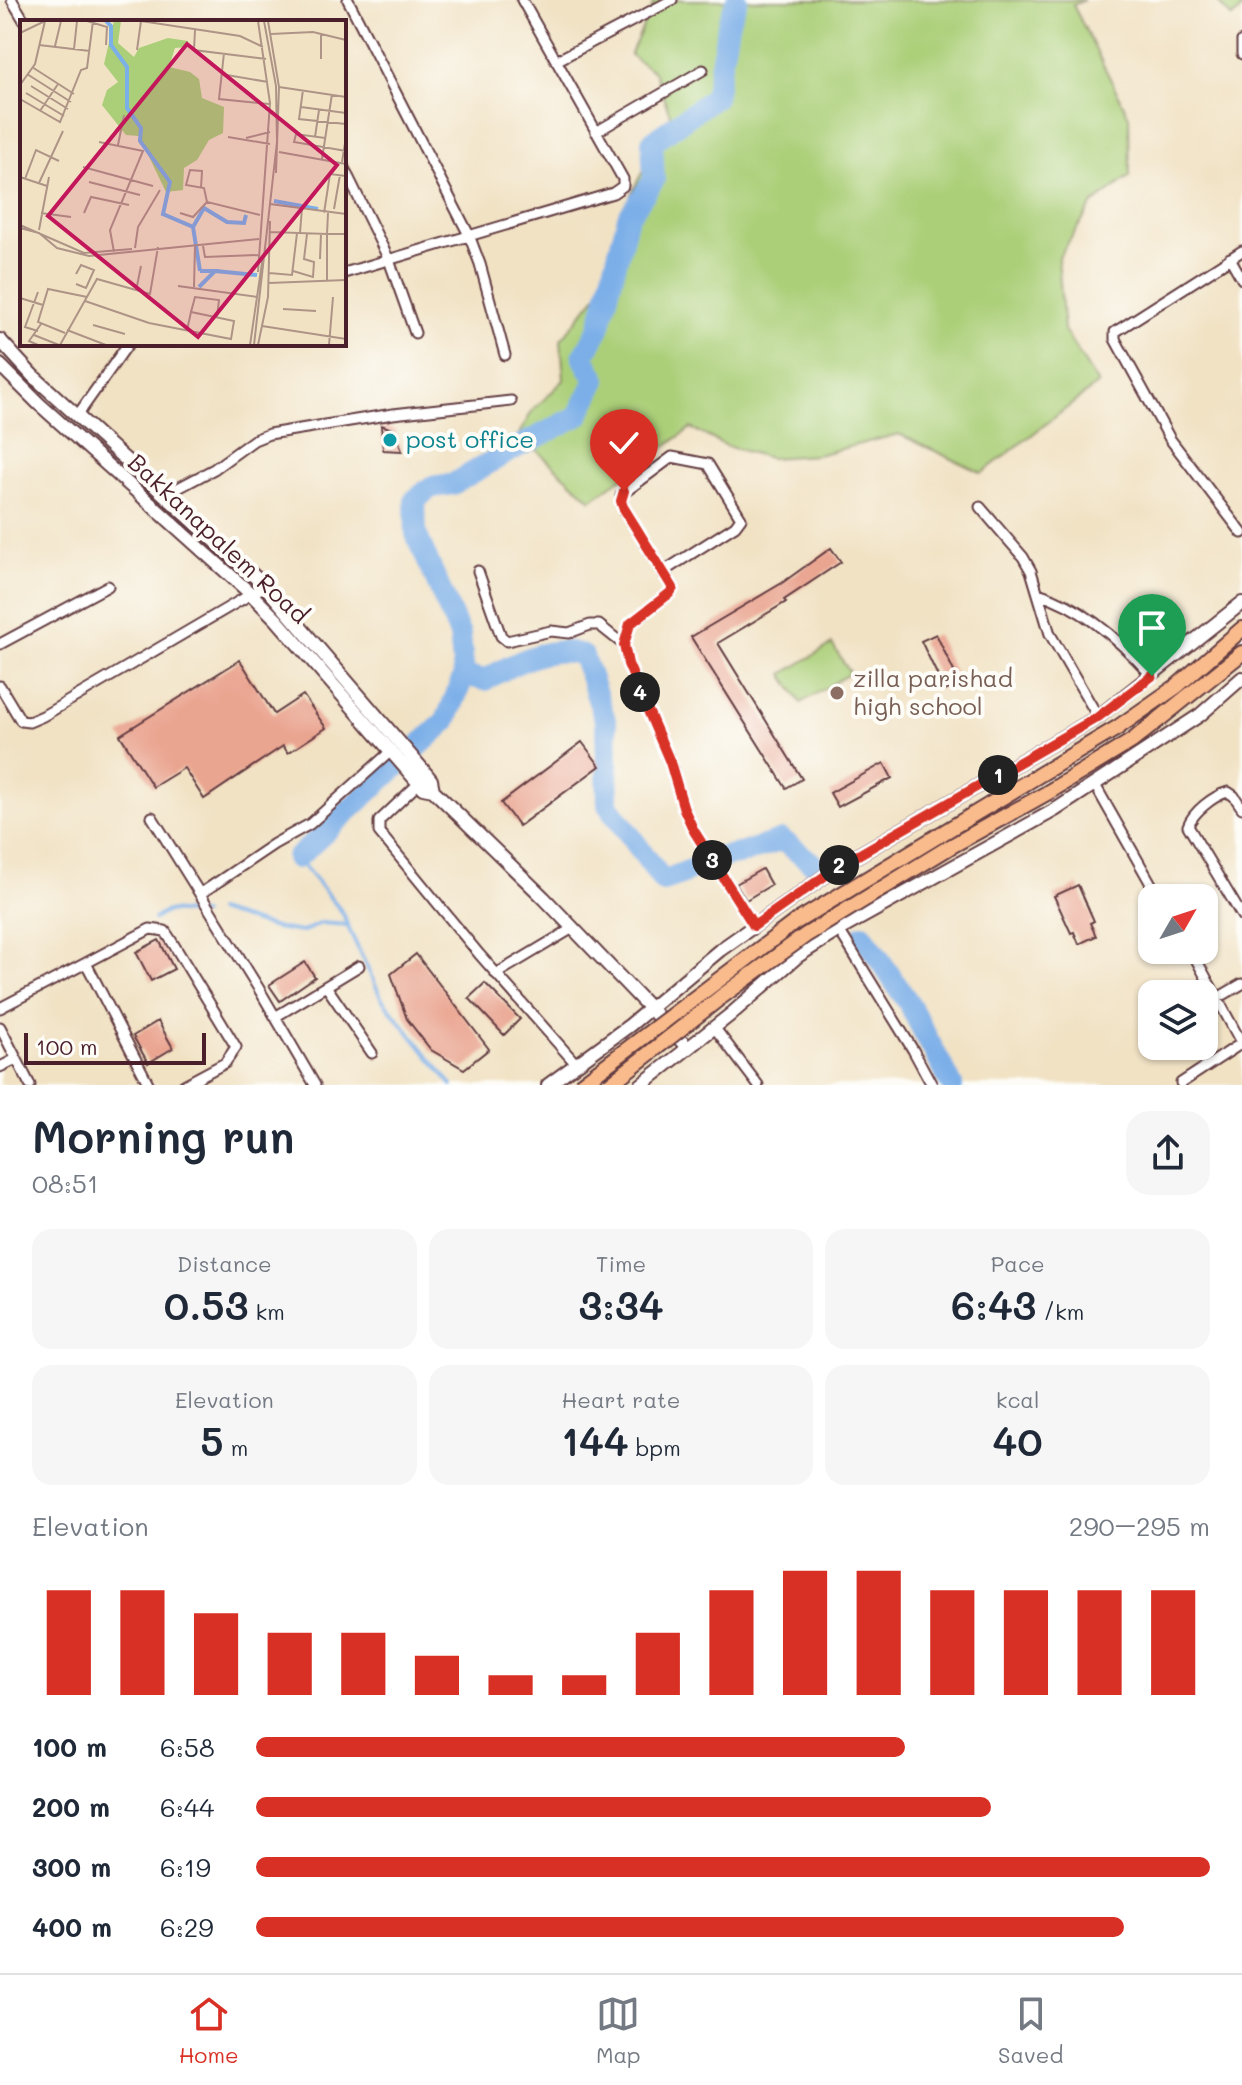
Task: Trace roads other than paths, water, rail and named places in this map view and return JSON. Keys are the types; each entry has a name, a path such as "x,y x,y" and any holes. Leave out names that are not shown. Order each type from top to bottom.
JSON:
{"main road":[{"path":"609,1085 806,935 1177,686 1242,629"},
{"path":"580,1085 794,923 1132,741 1242,653"}],"street":[{"path":"12,0 24,20"},
{"path":"348,0 469,235 505,355"},
{"path":"346,272 613,193 623,186 623,179 522,0"},
{"path":"556,61 672,0"},
{"path":"1242,41 1242,54"},
{"path":"596,132 703,70"},
{"path":"346,172 389,260 415,333"},
{"path":"1242,251 1115,332 1115,339 1170,439 1242,533"},
{"path":"1230,258 1242,279"},
{"path":"0,340 32,375 265,586 419,778 431,780 433,790 573,928 688,1048"},
{"path":"77,416 127,346"},
{"name":"Bakkanapalem Road","path":"0,365 47,412 251,594 397,752"},
{"path":"165,495 223,463 254,440 294,429 511,401"},
{"path":"664,571 735,526 741,518 713,469 701,461 672,457 621,495 623,507 673,588 630,624 624,645 628,664 670,762 684,809 701,843 754,926"},
{"path":"980,507 1023,557 1050,634 1098,717"},
{"path":"478,571 501,636 507,641 551,631 569,633 599,625 624,645"},
{"path":"0,644 108,586"},
{"path":"0,686 15,715 21,721 29,722 265,586"},
{"path":"1038,593 1060,600 1103,629 1152,676"},
{"path":"548,1085 630,1025 754,926 839,866 1098,717 1242,603"},
{"path":"641,1085 798,956 1095,785 1200,715 1242,678"},
{"path":"200,894 274,844 310,824 397,752"},
{"path":"419,778 379,821 379,832 496,974 577,1065"},
{"path":"1095,785 1151,884"},
{"path":"1242,808 1234,796 1228,792 1221,794 1194,815 1188,826 1242,916"},
{"path":"152,817 315,1085"},
{"path":"496,974 573,928"},
{"path":"0,1008 150,929 165,931 236,1047 225,1063 184,1085"},
{"path":"839,930 932,1085"},
{"path":"86,963 149,1085"},
{"path":"275,1017 359,966"},
{"path":"1218,998 1242,984"},
{"path":"326,986 372,1053"},
{"path":"1181,1084 1242,1043 1218,1002"},
{"path":"0,1027 30,1085"},
{"path":"714,1027 758,1085"},
{"path":"0,1067 16,1059"}],"waterway":[{"path":"297,858 446,721 464,675 460,635 416,534 415,500 431,487 453,484 578,416 596,380 583,357 599,328 628,217 654,180 652,142 715,97 729,20 737,0"},
{"path":"464,675 485,680 546,653 571,652 583,656 606,722 608,805 663,881 703,865"},
{"path":"722,857 782,840 812,863"},
{"path":"217,911 275,928 302,932 321,923 347,925 343,913 297,858"},
{"path":"154,919 167,911 202,914"},
{"path":"347,925 382,999 452,1085"},
{"path":"863,935 908,1002 952,1085"}],"place":[{"name":"post office","path":"390,440"},
{"name":"zilla parishad high school","path":"837,693"}]}
